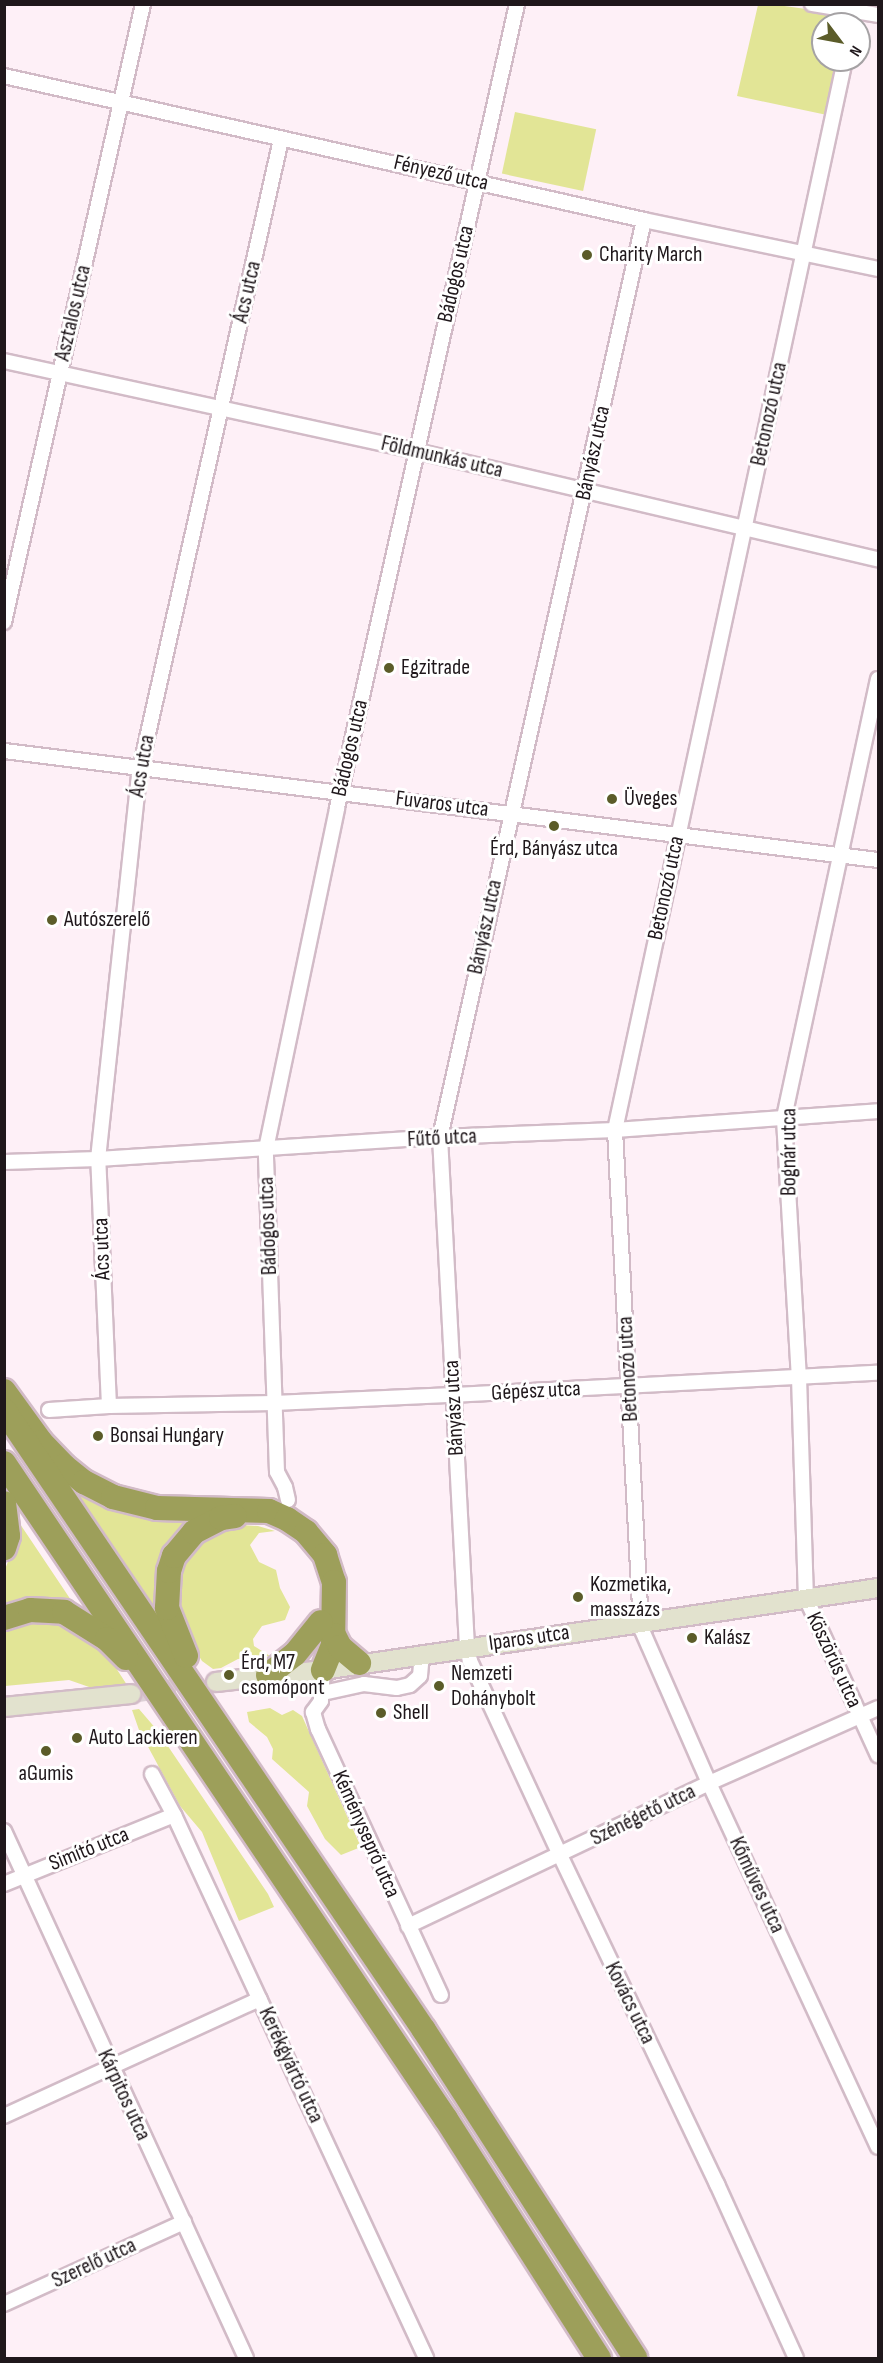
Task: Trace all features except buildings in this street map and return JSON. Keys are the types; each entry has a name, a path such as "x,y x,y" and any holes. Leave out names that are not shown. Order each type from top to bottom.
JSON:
{"highway":[{"path":"4,1391 41,1442 64,1466 84,1482 113,1497 157,1508 269,1511 296,1524 314,1539 330,1564 334,1582 327,1628 317,1646 323,1681"},
{"path":"4,1410 222,1728 424,2030 635,2358"},
{"path":"4,1463 166,1700 446,2119 599,2358"},
{"path":"4,1503 8,1528 4,1548"},
{"path":"222,1728 179,1643 167,1608 168,1571 183,1543 206,1523 221,1518 251,1516 282,1524 304,1541 320,1566 325,1590 327,1628 340,1647 359,1664"},
{"path":"4,1618 30,1610 50,1610 64,1612 79,1619 107,1639 166,1700"},
{"path":"268,1675 327,1628"}],"street":[{"name":"Asztalos utca","path":"4,622 143,4"},
{"name":"Bádogos utca","path":"288,1500 278,1472 266,1149 341,792 517,4"},
{"path":"812,4 851,12"},
{"name":"Betonozó utca","path":"641,1622 615,1130 842,72"},
{"name":"Fényező utca","path":"4,76 644,220 879,269"},
{"name":"Ács utca","path":"109,1406 98,1160 140,766 281,139"},
{"name":"Bányász utca","path":"466,1647 440,1137 510,813 644,220"},
{"name":"Földmunkás utca","path":"4,361 585,489 745,529 879,559"},
{"name":"Bognár utca","path":"806,1598 799,1377 784,1119 839,855 879,679"},
{"name":"Fuvaros utca","path":"4,751 140,766 879,860"},
{"name":"Fűtő utca","path":"4,1162 98,1160 440,1137 615,1130 879,1111"},
{"name":"Gépész utca","path":"49,1410 109,1406 274,1403 629,1387 879,1372"},
{"name":"Iparos utca","path":"216,1682 268,1675 323,1681 359,1664 879,1588"},
{"name":"Köszörűs utca","path":"806,1598 879,1755"},
{"name":"Kőműves utca","path":"641,1622 643,1634 709,1783 879,2146"},
{"name":"Kovács utca","path":"466,1647 470,1661 560,1855 717,2184 796,2358"},
{"path":"323,1681 397,1688 410,1685 420,1676 422,1654"},
{"name":"Kéményseprő utca","path":"323,1681 321,1701 313,1712 318,1729 441,1995"},
{"path":"4,1707 132,1694"},
{"name":"Szénégető utca","path":"408,1926 709,1783 879,1708"},
{"name":"Kerékgyártó utca","path":"152,1774 174,1815 426,2358"},
{"name":"Simító utca","path":"4,1884 174,1815"},
{"name":"Kárpitos utca","path":"4,1831 22,1875 246,2358"},
{"path":"4,2116 260,1999"},
{"name":"Szerelő utca","path":"4,2304 184,2222"}],"green space":[{"path":"758,5 777,5 828,12 811,12 811,72 837,72 827,115 737,96"},
{"path":"515,112 596,129 583,191 502,174"},
{"path":"70,1483 197,1514 159,1608 155,1608"},
{"path":"16,1518 77,1609 5,1610 4,1572 12,1551"},
{"path":"241,1525 258,1526 275,1531 259,1533 250,1545 259,1562 276,1570 280,1588 290,1607 285,1620 262,1626 253,1639 254,1646 270,1656 238,1659 221,1668 213,1669 202,1661 186,1635 179,1616 179,1579 194,1548 208,1536 223,1528"},
{"path":"52,1616 105,1651 127,1685 92,1688 69,1680 5,1686 4,1627"},
{"path":"270,1708 282,1715 293,1710 302,1716 361,1847 341,1855 325,1839 307,1806 309,1792 272,1759 273,1749 267,1737 249,1722 247,1712"},
{"path":"139,1709 157,1730 268,1894 274,1907 239,1921 202,1832 180,1806 139,1730 132,1710"}],"tunnel":[{"path":"131,1694 216,1682"}],"place":[{"name":"Charity March","path":"587,255"},
{"name":"Egzitrade","path":"389,668"},
{"name":"Üveges","path":"612,799"},
{"name":"Érd, Bányász utca","path":"554,826"},
{"name":"Autószerelő","path":"52,920"},
{"name":"Bonsai Hungary","path":"98,1436"},
{"name":"Kozmetika, masszázs","path":"578,1597"},
{"name":"Kalász","path":"692,1638"},
{"name":"Érd, M7 csomópont","path":"229,1675"},
{"name":"Nemzeti Dohánybolt","path":"439,1686"},
{"name":"Shell","path":"381,1713"},
{"name":"Auto Lackieren","path":"77,1738"},
{"name":"aGumis","path":"46,1751"}]}
